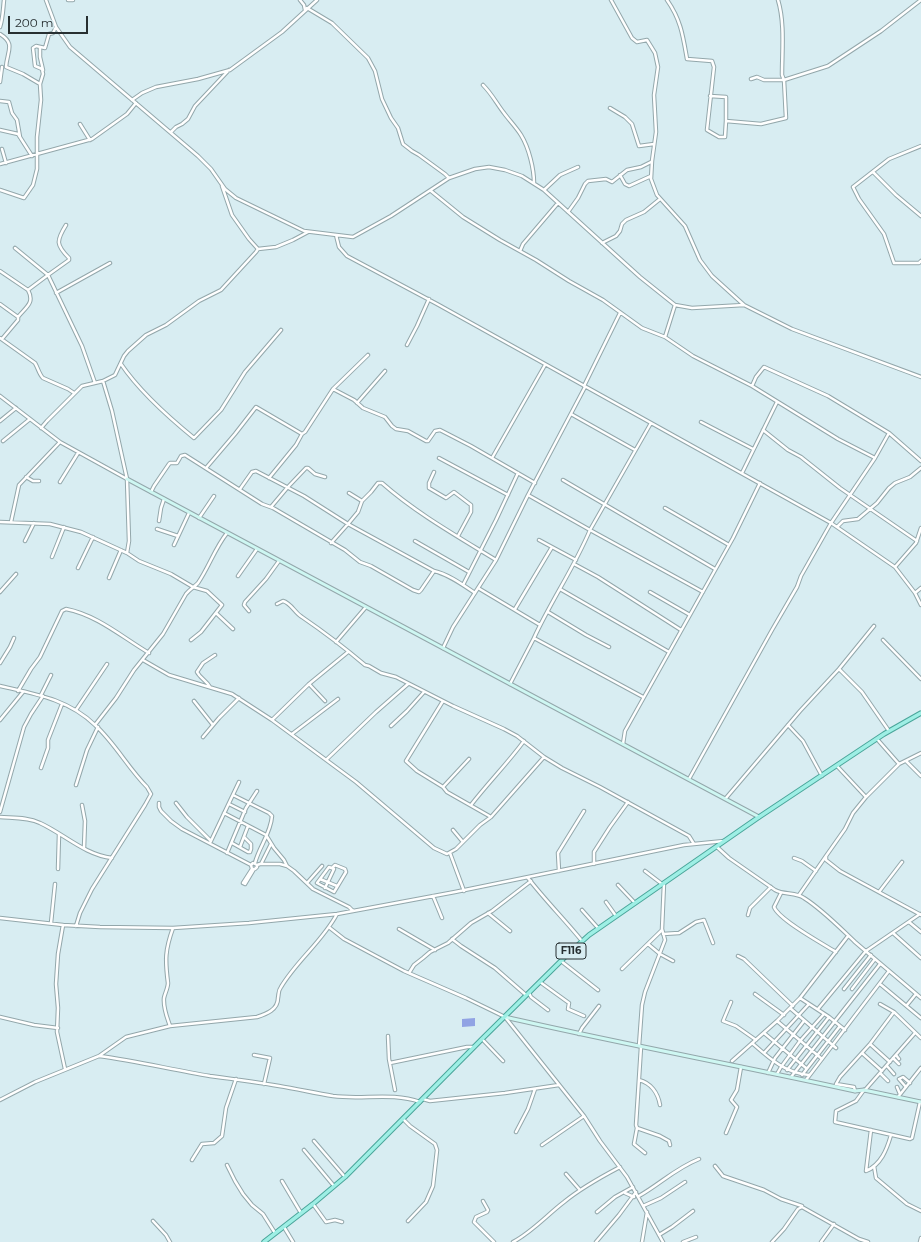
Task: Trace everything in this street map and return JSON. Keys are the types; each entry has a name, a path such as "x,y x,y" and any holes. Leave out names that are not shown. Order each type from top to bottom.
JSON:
{"main road":[{"name":"F116","path":"264,1242 345,1177 561,961 599,929 759,817 889,731 921,713"}],"street":[{"path":"0,27 3,16 4,0"},
{"path":"46,0 56,27 70,47 172,132 211,169 225,190 236,198 304,231 353,237 391,216 449,178 489,167 505,170 522,176 544,190 640,277 675,305 692,308 744,305"},
{"path":"68,0 73,0"},
{"path":"300,0 306,9 332,23 368,58 375,71 382,99 391,118 398,128 403,144 419,154 449,178"},
{"path":"172,132 176,127 188,119 195,106 230,70 282,32 317,0"},
{"path":"611,0 632,38 637,42 647,40 655,53 657,61 658,80 654,95 656,132 651,179 657,195 685,226 700,260 712,276 744,305 792,329 921,376"},
{"path":"667,0 675,12 682,30 687,59 712,61 714,67 710,96 707,130 719,137 725,137 726,96 710,96"},
{"path":"726,121 761,124 786,118 784,80 782,75 782,26 778,0"},
{"path":"751,79 757,77 764,80 784,80 828,66 881,32 921,0"},
{"path":"43,70 34,65 33,48 36,46 45,48 49,34 53,32 56,27"},
{"path":"0,34 7,38 10,46 6,58 6,67"},
{"path":"0,190 25,198 36,178 41,100 40,84 43,74 40,47"},
{"path":"0,82 1,67 6,67 24,74 40,84"},
{"path":"132,100 142,93 156,87 198,79 230,70"},
{"path":"483,85 521,134 534,171 534,183"},
{"path":"0,101 9,102 12,113 18,120 20,137"},
{"path":"0,164 90,140 127,114 136,103"},
{"path":"610,108 626,117 632,124 639,146 654,144"},
{"path":"80,124 90,140"},
{"path":"0,130 16,133 32,156"},
{"path":"920,263 894,263 884,234 859,199 853,187 889,159 921,146"},
{"path":"2,150 6,163"},
{"path":"568,212 588,181 606,179 612,182 630,169 635,170 652,162"},
{"path":"544,190 560,176 578,167"},
{"path":"873,172 896,195 921,216"},
{"path":"620,176 625,184 629,186 651,176"},
{"path":"218,178 232,215 258,249"},
{"path":"431,191 463,217 602,300 642,328 665,337 694,356 752,386 838,439 876,458"},
{"path":"602,243 616,236 620,231 622,224 626,220 644,212 660,199"},
{"path":"520,251 526,240 558,203"},
{"path":"28,290 69,260 69,258 60,250 58,240 66,225"},
{"path":"41,428 82,386 103,381 114,375 128,350 146,335 166,325 199,301 221,290 258,249 276,247 309,231"},
{"path":"336,235 339,247 347,256 831,523 895,567 915,593 921,605"},
{"path":"15,248 48,275 82,346 96,382"},
{"path":"56,293 110,263"},
{"path":"0,271 28,290 31,295 30,302 18,317 18,320 1,339 35,363 40,375 43,378 74,393"},
{"path":"407,345 429,300"},
{"path":"0,304 18,317"},
{"path":"665,337 675,305"},
{"path":"442,648 453,627 496,560 534,483 571,414 620,313"},
{"path":"121,364 131,378 194,438 221,410 245,372 281,330"},
{"path":"268,478 296,445 333,389 368,355"},
{"path":"492,458 545,364"},
{"path":"752,386 756,377 764,367 828,396 890,433 921,461"},
{"path":"357,403 385,371"},
{"path":"103,381 112,411 127,479 129,541 127,553"},
{"path":"333,389 349,397 363,408 385,417 396,429 408,431 426,441 428,441 435,431 440,430 534,483"},
{"path":"0,396 60,442 78,453 442,648 689,778 759,817"},
{"path":"742,473 777,402"},
{"path":"206,468 256,407 302,434"},
{"path":"0,421 16,408"},
{"path":"571,414 635,450"},
{"path":"3,441 30,419"},
{"path":"701,422 753,450"},
{"path":"510,684 540,625 575,562 590,530 651,423"},
{"path":"763,430 840,488 917,541"},
{"path":"689,778 797,587 801,576 831,523 876,458 890,433"},
{"path":"10,522 16,492 19,485 60,442"},
{"path":"60,482 78,453"},
{"path":"151,492 169,464 176,463 183,455 262,504 271,507 345,550 360,562 416,592 421,590 431,573 434,571"},
{"path":"439,458 508,495"},
{"path":"271,507 306,468 315,474 325,477"},
{"path":"837,527 843,522 858,519 877,503 888,488 895,483 910,477 921,468"},
{"path":"240,489 252,472 256,471 315,503 348,524 434,571 463,585 475,593"},
{"path":"434,472 429,483 429,488 446,498 454,492 471,505 471,512 458,536"},
{"path":"463,585 518,473"},
{"path":"26,477 33,481 39,481"},
{"path":"563,480 606,504 715,570"},
{"path":"331,543 358,512 362,501 378,483 382,483 402,500 496,560"},
{"path":"623,744 624,731 729,545 760,483"},
{"path":"348,492 362,501"},
{"path":"528,495 703,592"},
{"path":"199,518 214,496"},
{"path":"159,521 164,499"},
{"path":"665,508 729,545"},
{"path":"174,545 189,513"},
{"path":"0,522 50,524 64,527 93,537 127,553 139,561 171,574 193,587 206,591 222,605 198,636 191,640"},
{"path":"25,541 34,523"},
{"path":"52,557 64,527"},
{"path":"895,567 911,550 917,541 921,528"},
{"path":"157,529 178,536"},
{"path":"76,785 96,726 134,670 149,653 170,624 186,594 197,583 218,544 227,533"},
{"path":"78,568 93,537"},
{"path":"539,540 682,630"},
{"path":"415,541 469,572"},
{"path":"515,609 552,547"},
{"path":"238,576 257,549"},
{"path":"109,578 121,550"},
{"path":"249,611 244,605 245,602 266,579 279,561"},
{"path":"0,592 16,574"},
{"path":"478,588 540,625"},
{"path":"915,593 921,588"},
{"path":"560,589 669,652"},
{"path":"650,592 690,615"},
{"path":"277,604 281,601 285,601 300,616 365,665 381,673 396,677 424,692 494,724 524,741 544,757 562,768 689,836 694,844"},
{"path":"336,642 366,607"},
{"path":"18,690 40,657 64,609 74,610 85,614 120,633 149,653"},
{"path":"548,612 609,647"},
{"path":"216,614 233,628"},
{"path":"726,798 800,711 839,669 874,626"},
{"path":"0,663 14,638"},
{"path":"534,638 643,698"},
{"path":"883,640 921,679"},
{"path":"272,720 309,684 348,652"},
{"path":"210,687 208,682 197,674 197,672 203,663 215,655"},
{"path":"143,660 169,675 232,694 239,698 292,734 356,782 434,848 441,852 450,853 464,842 480,825 491,817 544,757"},
{"path":"76,710 108,664"},
{"path":"839,669 862,692 889,731"},
{"path":"0,812 24,728 51,675"},
{"path":"309,684 325,701"},
{"path":"326,760 376,712 408,684"},
{"path":"0,686 42,695 76,710 96,726 147,786 151,794 87,898 76,926"},
{"path":"0,720 23,692"},
{"path":"392,726 424,692"},
{"path":"203,737 239,698"},
{"path":"292,734 338,699"},
{"path":"194,701 213,725"},
{"path":"443,701 406,761 417,771 443,787 447,792 491,817"},
{"path":"41,768 48,748 48,740 62,704"},
{"path":"788,725 803,741 822,776"},
{"path":"877,739 899,764"},
{"path":"471,805 490,781 507,764 524,741"},
{"path":"799,896 845,829 853,813 866,797 899,764 921,753"},
{"path":"443,787 469,759"},
{"path":"906,761 921,776"},
{"path":"837,766 866,797"},
{"path":"210,842 239,782"},
{"path":"227,853 248,804 257,790"},
{"path":"233,796 271,815 270,826 258,852 256,868 253,869 244,883"},
{"path":"594,864 594,852 628,802"},
{"path":"159,803 161,811 171,821 251,865 253,869"},
{"path":"176,803 210,842"},
{"path":"229,804 245,812"},
{"path":"82,805 85,820 84,848"},
{"path":"559,871 558,853 584,810"},
{"path":"224,813 266,835 287,866"},
{"path":"0,817 22,818 35,821 84,848 107,858 112,858"},
{"path":"240,847 248,826"},
{"path":"453,830 464,842"},
{"path":"58,869 59,834"},
{"path":"244,837 250,844 251,849"},
{"path":"0,918 76,926 172,928 249,923 337,914 464,891 638,854 694,844 724,841"},
{"path":"232,843 249,852 251,849 258,852"},
{"path":"261,864 271,843"},
{"path":"717,847 729,858 781,893 805,898 824,913 880,964 920,996"},
{"path":"450,853 464,891"},
{"path":"818,1009 866,951 920,914 840,871 826,860 826,856"},
{"path":"107,858 109,862"},
{"path":"794,858 802,861 816,871"},
{"path":"879,892 902,862"},
{"path":"251,865 280,864 287,866 313,889 354,911"},
{"path":"335,865 346,870 334,892 317,883 319,880 328,868 332,868 335,865"},
{"path":"307,883 322,866"},
{"path":"325,888 334,869 332,868"},
{"path":"645,871 663,884 662,930 665,940 653,968 642,1005 637,1128 634,1144 645,1153"},
{"path":"313,878 329,882 337,886"},
{"path":"528,878 583,942"},
{"path":"409,973 418,962 448,943 471,923 506,901 531,881"},
{"path":"51,923 55,884"},
{"path":"618,885 635,903"},
{"path":"748,915 750,908 771,887"},
{"path":"781,893 774,907 775,910 784,919 836,952"},
{"path":"433,896 442,918"},
{"path":"606,902 616,916"},
{"path":"582,910 599,929"},
{"path":"488,913 510,931"},
{"path":"0,1100 35,1082 99,1056 126,1037 170,1026 253,1018 268,1013 276,1007 279,1000 278,992 295,965 330,928 337,914"},
{"path":"663,934 679,933 696,922 704,920 713,944"},
{"path":"909,922 921,932"},
{"path":"62,925 56,979 58,1039 65,1069"},
{"path":"170,1026 164,1008 164,1000 168,985 165,966 166,952 172,928"},
{"path":"330,928 359,948 505,1018 578,1035 855,1091 865,1090 899,1096 920,1102 911,1138 835,1122 836,1111 856,1100 865,1090 881,1072 886,1066 890,1062 893,1058 896,1056 915,1033"},
{"path":"399,929 435,950"},
{"path":"622,969 662,930"},
{"path":"893,933 921,958"},
{"path":"732,1061 784,1015 800,998 848,936"},
{"path":"452,939 495,968 548,1010"},
{"path":"648,944 660,954 673,961"},
{"path":"844,989 871,955"},
{"path":"738,956 744,959 804,1021 836,1048"},
{"path":"852,989 875,959"},
{"path":"561,961 598,990"},
{"path":"791,1077 880,964"},
{"path":"806,1080 889,971"},
{"path":"540,982 568,1003 568,1009 584,1016"},
{"path":"880,984 921,1018"},
{"path":"756,994 784,1015"},
{"path":"907,1005 916,994"},
{"path":"800,998 830,1017 845,1030"},
{"path":"731,1002 723,1021 740,1028 756,1040"},
{"path":"764,1053 809,1004"},
{"path":"880,1004 894,1012 921,1038"},
{"path":"578,1035 599,1006"},
{"path":"855,1091 854,1087 836,1084 841,1076 870,1044 894,1012"},
{"path":"777,1075 800,1041 824,1014"},
{"path":"0,1017 28,1024 58,1028"},
{"path":"787,1070 830,1017"},
{"path":"505,1018 584,1116 600,1141 620,1167 639,1196 663,1242"},
{"path":"777,1021 822,1059"},
{"path":"768,1073 782,1048 804,1021"},
{"path":"802,1074 816,1054 840,1026"},
{"path":"764,1033 806,1068"},
{"path":"388,1036 390,1063 395,1090"},
{"path":"482,1039 503,1061"},
{"path":"752,1043 781,1067 787,1070 809,1075"},
{"path":"870,1044 890,1062"},
{"path":"390,1063 474,1047"},
{"path":"862,1053 888,1081"},
{"path":"254,1055 270,1058 264,1084"},
{"path":"99,1056 210,1076 340,1096 396,1096 430,1101 559,1085"},
{"path":"896,1056 899,1059"},
{"path":"893,1058 899,1064"},
{"path":"886,1066 894,1074"},
{"path":"726,1133 737,1107 731,1100 737,1090 741,1067"},
{"path":"899,1096 920,1071"},
{"path":"906,1087 899,1079 903,1077 910,1083"},
{"path":"192,1160 202,1144 214,1143 222,1136 226,1108 236,1079"},
{"path":"639,1080 653,1088 660,1105"},
{"path":"897,1087 899,1096"},
{"path":"516,1132 528,1109 535,1089"},
{"path":"542,1145 584,1116"},
{"path":"403,1118 410,1126 435,1144 437,1150 434,1184 426,1202 418,1213 408,1221"},
{"path":"637,1128 660,1136 669,1142 670,1145"},
{"path":"871,1130 866,1171 874,1166 887,1150 891,1135"},
{"path":"314,1141 345,1177"},
{"path":"304,1150 334,1186"},
{"path":"639,1196 654,1187 667,1176 699,1159"},
{"path":"227,1165 242,1194 263,1214 275,1233"},
{"path":"715,1166 723,1176 764,1190 781,1199 802,1207 868,1242"},
{"path":"874,1166 874,1175 876,1178 907,1204 921,1211"},
{"path":"513,1242 524,1236 580,1190 620,1167"},
{"path":"566,1174 580,1190"},
{"path":"282,1180 301,1213"},
{"path":"644,1206 661,1198 685,1182"},
{"path":"597,1212 615,1197 625,1193 633,1187"},
{"path":"596,1242 634,1197 636,1192"},
{"path":"625,1193 634,1197"},
{"path":"483,1201 488,1210 476,1218 474,1222 494,1242"},
{"path":"313,1204 326,1222 335,1220 342,1222"},
{"path":"772,1242 784,1229 798,1209 802,1207"},
{"path":"659,1235 693,1211"},
{"path":"642,1242 647,1212"},
{"path":"154,1222 166,1235 170,1242"},
{"path":"821,1242 834,1224"},
{"path":"284,1227 293,1242"},
{"path":"683,1242 696,1237"},
{"path":"920,1242 921,1238"}],"water":[{"path":"475,1018 475,1026 462,1027 462,1019"}]}
